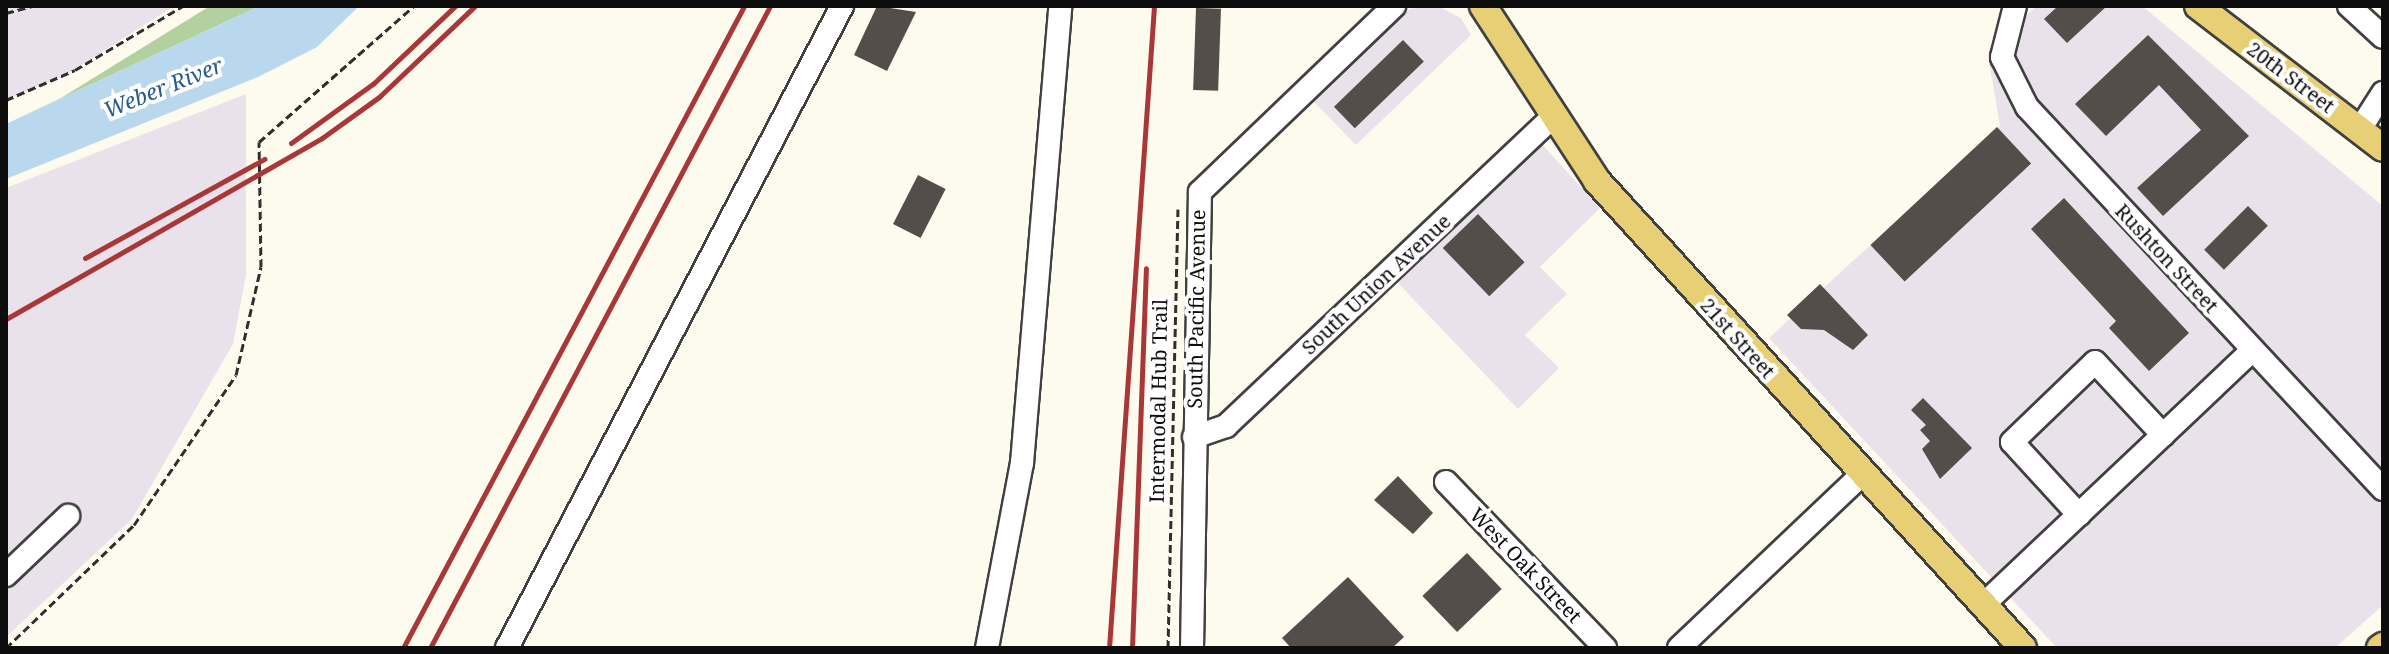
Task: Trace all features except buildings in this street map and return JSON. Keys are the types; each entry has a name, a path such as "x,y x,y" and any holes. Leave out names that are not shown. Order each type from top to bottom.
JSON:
{"main road":[{"name":"21st Street","path":"1483,6 1551,119 1597,181 1861,475 2023,648"},
{"name":"20th Street","path":"2198,6 2383,148"}],"street":[{"path":"507,648 842,6"},
{"path":"987,648 1022,463 1060,6"},
{"name":"South Pacific Avenue","path":"1192,648 1200,192 1394,6"},
{"name":"Rushton Street","path":"2015,6 2002,57 2027,107 2383,489"},
{"path":"2349,6 2383,37"},
{"path":"2360,129 2383,93"},
{"name":"South Union Avenue","path":"1194,437 1226,426 1551,119"},
{"path":"1983,605 2253,350"},
{"path":"2079,515 2012,442 2095,362 2163,435"},
{"path":"1679,648 1861,475"},
{"name":"West Oak Street","path":"1446,482 1605,648"},
{"path":"6,575 68,516"}],"path":[{"path":"6,13 33,6"},
{"path":"6,100 75,70 183,6"},
{"path":"6,648 134,525 236,375 261,267 259,142 414,6"},
{"name":"Intermodal Hub Trail","path":"1168,648 1176,214 1182,202"}],"shaded area":[{"path":"6,6 174,6 63,77 6,100"},
{"path":"1438,6 1461,18 1471,35 1356,145 1314,102 1410,9"},
{"path":"2036,6 2142,6 2383,206 2383,605 2335,648 2057,648 1769,338 2000,126 1988,55"},
{"path":"246,94 246,275 233,344 132,519 6,637 6,188"},
{"path":"1540,142 1600,208 1540,267 1567,294 1525,335 1559,368 1518,409 1395,280"}],"green space":[{"path":"210,6 260,6 6,124 61,98"}],"water":[{"name":"Weber River","path":"260,6 359,6 317,47 258,77 6,179 6,124"}],"railway":[{"path":"291,143 374,83 455,6"},
{"path":"6,319 322,138 379,97 475,6"},
{"path":"403,648 744,6"},
{"path":"430,648 770,6"},
{"path":"1109,648 1154,6"},
{"path":"85,258 264,159"},
{"path":"1132,648 1146,268"}]}
